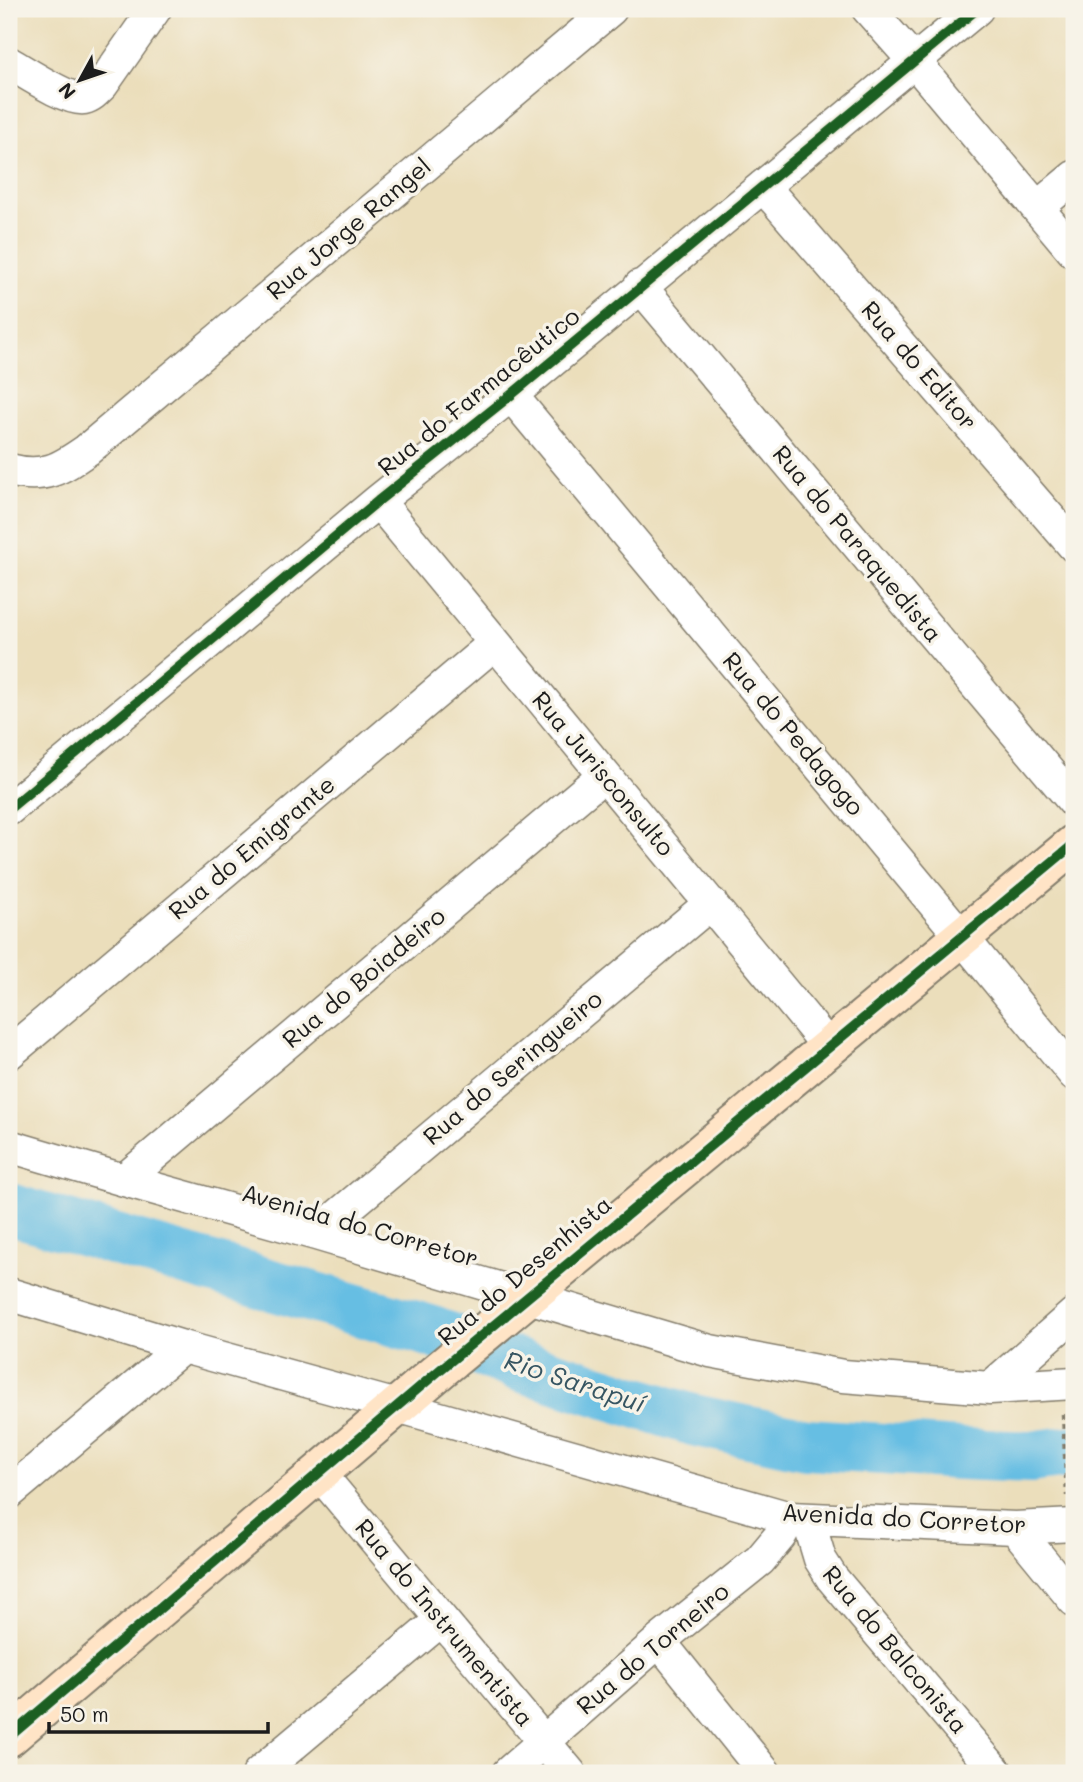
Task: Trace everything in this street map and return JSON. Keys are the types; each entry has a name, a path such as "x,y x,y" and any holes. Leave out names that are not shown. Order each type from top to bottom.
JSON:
{"street":[{"path":"9,63 71,98 85,98 102,85 155,9"},
{"name":"Rua Jorge Rangel","path":"9,470 23,473 45,472 63,467 87,450 611,9"},
{"path":"868,9 1074,252"},
{"name":"Rua do Farmacêutico","path":"9,810 379,501 977,9"},
{"path":"1038,207 1074,177"},
{"name":"Rua do Editor","path":"763,186 1074,546"},
{"name":"Rua do Paraquedista","path":"640,286 1074,802"},
{"name":"Rua do Pedagogo","path":"511,395 1074,1074"},
{"name":"Rua Jurisconsulto","path":"379,501 828,1046"},
{"name":"Rua do Emigrante","path":"9,1053 495,643"},
{"name":"Rua do Boiadeiro","path":"124,1180 604,775"},
{"name":"Rua do Desenhista","path":"9,1737 440,1369 1074,844"},
{"name":"Rua do Seringueiro","path":"316,1234 711,903"},
{"name":"Avenida do Corretor","path":"9,1146 710,1351 843,1376 989,1388 1074,1383"},
{"name":"Avenida do Corretor","path":"9,1294 183,1348 799,1519 1014,1528 1074,1525"},
{"path":"989,1388 1074,1314"},
{"path":"9,1493 183,1348"},
{"name":"Rua do Instrumentista","path":"319,1473 570,1773"},
{"name":"Rua do Torneiro","path":"508,1773 659,1641 760,1560 779,1536 799,1519"},
{"name":"Rua do Balconista","path":"799,1519 832,1578 997,1773"},
{"path":"1014,1528 1074,1600"},
{"path":"259,1773 441,1620"},
{"path":"659,1641 765,1773"}],"path":[{"path":"1064,1435 1067,1479"}],"waterway":[{"name":"Rio Sarapuí","path":"9,1209 430,1331 523,1367 693,1420 806,1444 1031,1457 1074,1451"}],"cycle path":[{"path":"9,809 378,501 511,395 977,9"},
{"path":"9,1737 441,1369 1074,844"}]}
